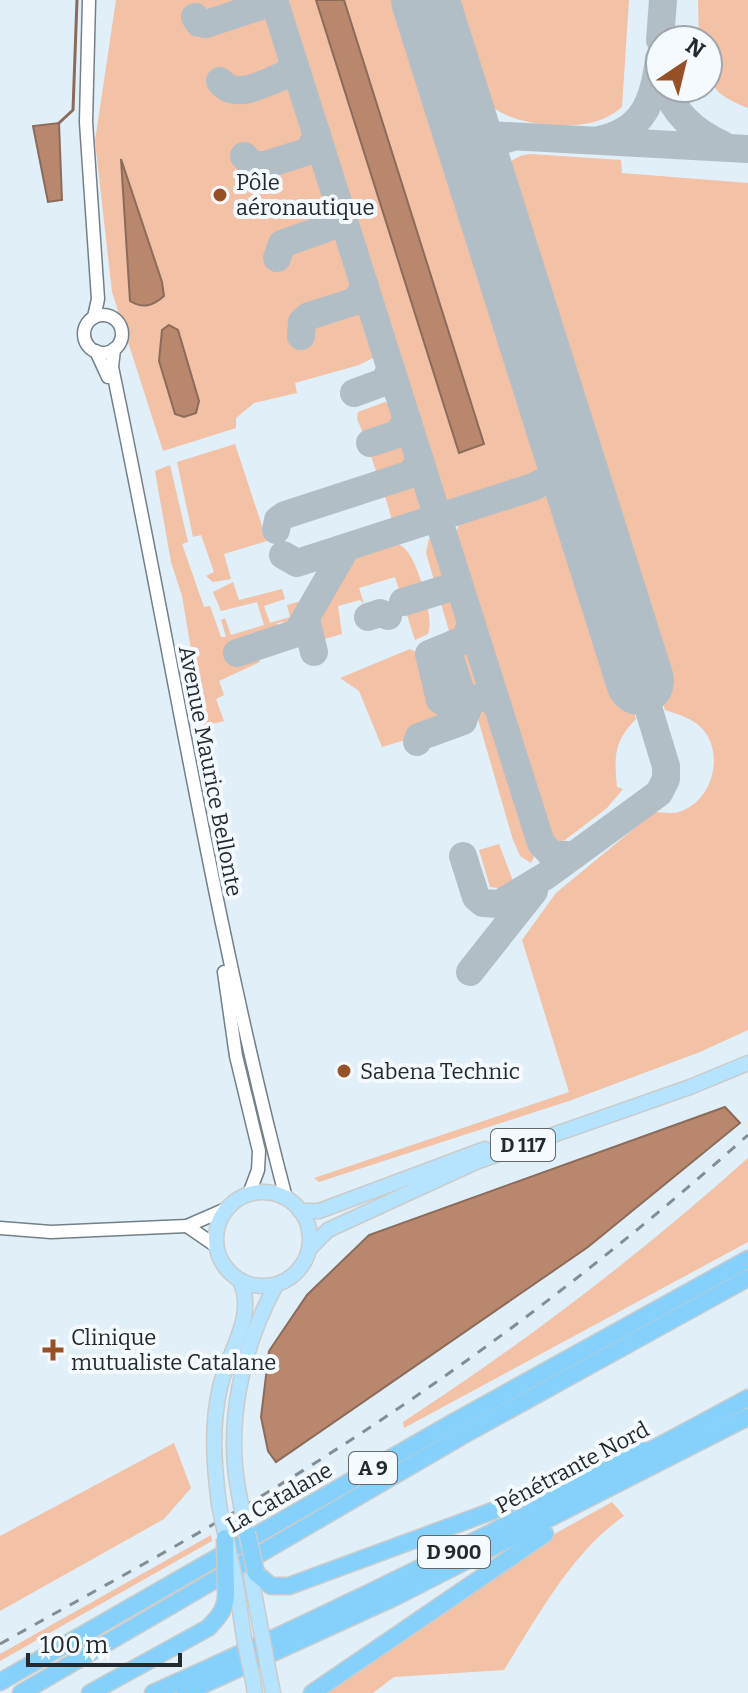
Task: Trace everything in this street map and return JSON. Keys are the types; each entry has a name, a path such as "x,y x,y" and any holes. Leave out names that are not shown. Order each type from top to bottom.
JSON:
{"highway":[{"name":"La Catalane","path":"0,1682 452,1423 748,1259"},
{"name":"La Catalane","path":"21,1693 462,1436 748,1278"},
{"path":"247,1533 254,1575 271,1586 282,1587 304,1581 498,1509 675,1431 748,1395"},
{"name":"Pénétrante Nord","path":"153,1693 389,1584 571,1495 748,1395"},
{"path":"312,1693 528,1543 748,1417"},
{"name":"Pénétrante Nord","path":"185,1693 395,1597 748,1417"},
{"path":"90,1693 208,1628 220,1616 231,1587 225,1538"}],"main road":[{"name":"D 117","path":"300,1211 319,1211 748,1055"},
{"name":"D 117","path":"310,1248 328,1230 476,1162 690,1087 748,1063"},
{"path":"262,1192 286,1198 300,1211 310,1235 310,1248 298,1271 276,1285 251,1286 240,1281 222,1263 216,1246 219,1220 226,1209 249,1194 262,1192"},
{"path":"225,1538 214,1462 215,1423 220,1386 248,1304 240,1281"},
{"path":"247,1533 232,1459 240,1387 254,1339 276,1285"},
{"path":"254,1575 273,1693"},
{"path":"231,1587 255,1693"}],"street":[{"path":"89,0 86,122 98,299 94,317 85,327 84,337 96,351 114,349 122,332 118,322 98,299"},
{"path":"94,317 110,316"},
{"name":"Avenue Maurice Bellonte","path":"114,349 112,367 207,854 249,1055 286,1198"},
{"name":"Avenue Maurice Bellonte","path":"96,351 106,368 193,825 221,948 236,1056 259,1151 258,1170 249,1194"},
{"path":"0,1228 51,1232 187,1226 226,1209"},
{"path":"187,1226 216,1246"}],"shaded area":[{"path":"116,0 267,0 377,356 359,365 295,383 297,393 254,403 236,418 236,428 163,451 112,292 95,141"},
{"path":"283,0 409,0 546,433 546,458 528,480 462,502 446,500 436,490"},
{"path":"316,0 344,0 484,444 459,453"},
{"path":"441,0 629,0 622,107 598,121 571,125 524,121 502,113 473,86 456,48"},
{"path":"698,0 748,0 748,108 724,96 724,24 699,24"},
{"path":"59,123 62,200 48,202 33,126"},
{"path":"531,154 621,160 622,173 748,183 748,1030 700,1052 569,1101 319,1182 314,1178 569,1092 522,940 556,893 654,812 679,812 690,807 699,800 711,780 714,757 707,735 689,719 665,710 501,194 507,166 516,158"},
{"path":"121,159 162,282 164,296 148,305 130,301"},
{"path":"169,325 178,330 199,401 196,413 184,417 175,414 159,361 162,330"},
{"path":"385,402 394,407 397,425 364,435 357,419 358,412"},
{"path":"399,441 408,446 412,462 409,467 383,476 377,474 370,453"},
{"path":"235,444 267,541 224,554 231,579 213,582 206,576 214,572 201,535 193,537 177,462"},
{"path":"170,465 188,542 182,544 204,607 210,606 221,637 226,637 221,620 225,618 231,635 264,625 257,602 221,611 213,592 233,582 239,600 282,589 285,599 264,606 270,623 290,617 287,605 305,600 328,562 293,627 283,622 277,623 279,631 258,638 256,632 247,635 251,643 236,649 238,656 256,650 260,662 219,681 224,695 216,699 224,721 204,726 182,596 171,562 155,471"},
{"path":"413,482 421,487 421,509 411,520 393,523 384,493"},
{"path":"535,494 558,500 572,516 636,719 623,735 617,750 617,787 623,789 607,808 561,843 546,835 453,539 461,520"},
{"path":"429,538 440,549 464,630 454,636 450,634 426,553"},
{"path":"389,542 399,544 411,556 427,604 428,634 415,640 395,577 359,588 364,604 360,600 338,606 342,634 314,642 310,631 347,556"},
{"path":"410,649 420,654 440,720 407,732 405,740 382,747 359,691 340,678"},
{"path":"461,649 471,652 482,682 478,690 466,687 457,655"},
{"path":"483,705 490,709 536,853 531,863 520,856 513,840 475,709"},
{"path":"499,844 513,881 506,889 490,887 479,850"},
{"path":"725,1107 740,1123 588,1247 276,1462 268,1451 261,1417 269,1351 307,1295 369,1235"},
{"path":"748,1158 748,1242 404,1428 403,1422 493,1361 623,1263"},
{"path":"174,1443 191,1488 164,1519 0,1611 0,1536"},
{"path":"612,1502 624,1516 605,1531 572,1567 504,1670 394,1677 373,1693 319,1693 531,1547"},
{"path":"211,1535 212,1541 0,1661 0,1654"}],"waterway":[{"path":"59,123 73,110 77,0"}],"taxiway":[{"path":"195,17 199,23 206,24 261,6 268,0"},
{"path":"274,0 541,843 552,855 574,855"},
{"path":"661,24 663,0"},
{"path":"220,81 234,90 250,89 290,72 293,61"},
{"path":"458,103 466,123 488,135 748,149"},
{"path":"599,140 627,129 648,104"},
{"path":"673,104 688,122 723,145"},
{"path":"244,156 253,165 265,165 309,151 317,135"},
{"path":"481,175 478,159 483,145 510,138"},
{"path":"277,258 282,244 332,226 341,212"},
{"path":"301,336 302,322 309,316 356,301 365,286"},
{"path":"354,393 384,382 391,369"},
{"path":"370,443 398,434 407,419"},
{"path":"283,555 297,563 533,487 551,478 562,465 560,425"},
{"path":"276,530 278,520 285,515 411,474 420,460"},
{"path":"237,653 297,633 346,548"},
{"path":"403,602 459,585"},
{"path":"368,617 380,613 388,616"},
{"path":"306,620 314,652"},
{"path":"471,623 466,639 429,654 440,700 450,706 486,696 497,705"},
{"path":"455,643 449,655 467,711"},
{"path":"463,856 476,897 483,903 499,904 547,875 659,793 666,779 666,766 640,681"},
{"path":"417,742 419,737 463,721 470,699"},
{"path":"470,972 534,891"}],"runway":[{"path":"425,0 640,681"}],"railway":[{"path":"0,1644 276,1487 428,1388 592,1266 748,1135"}],"place":[{"name":"Pôle aéronautique","path":"220,195"},
{"name":"Sabena Technic","path":"344,1071"},
{"name":"Clinique mutualiste Catalane","path":"53,1350"}]}
